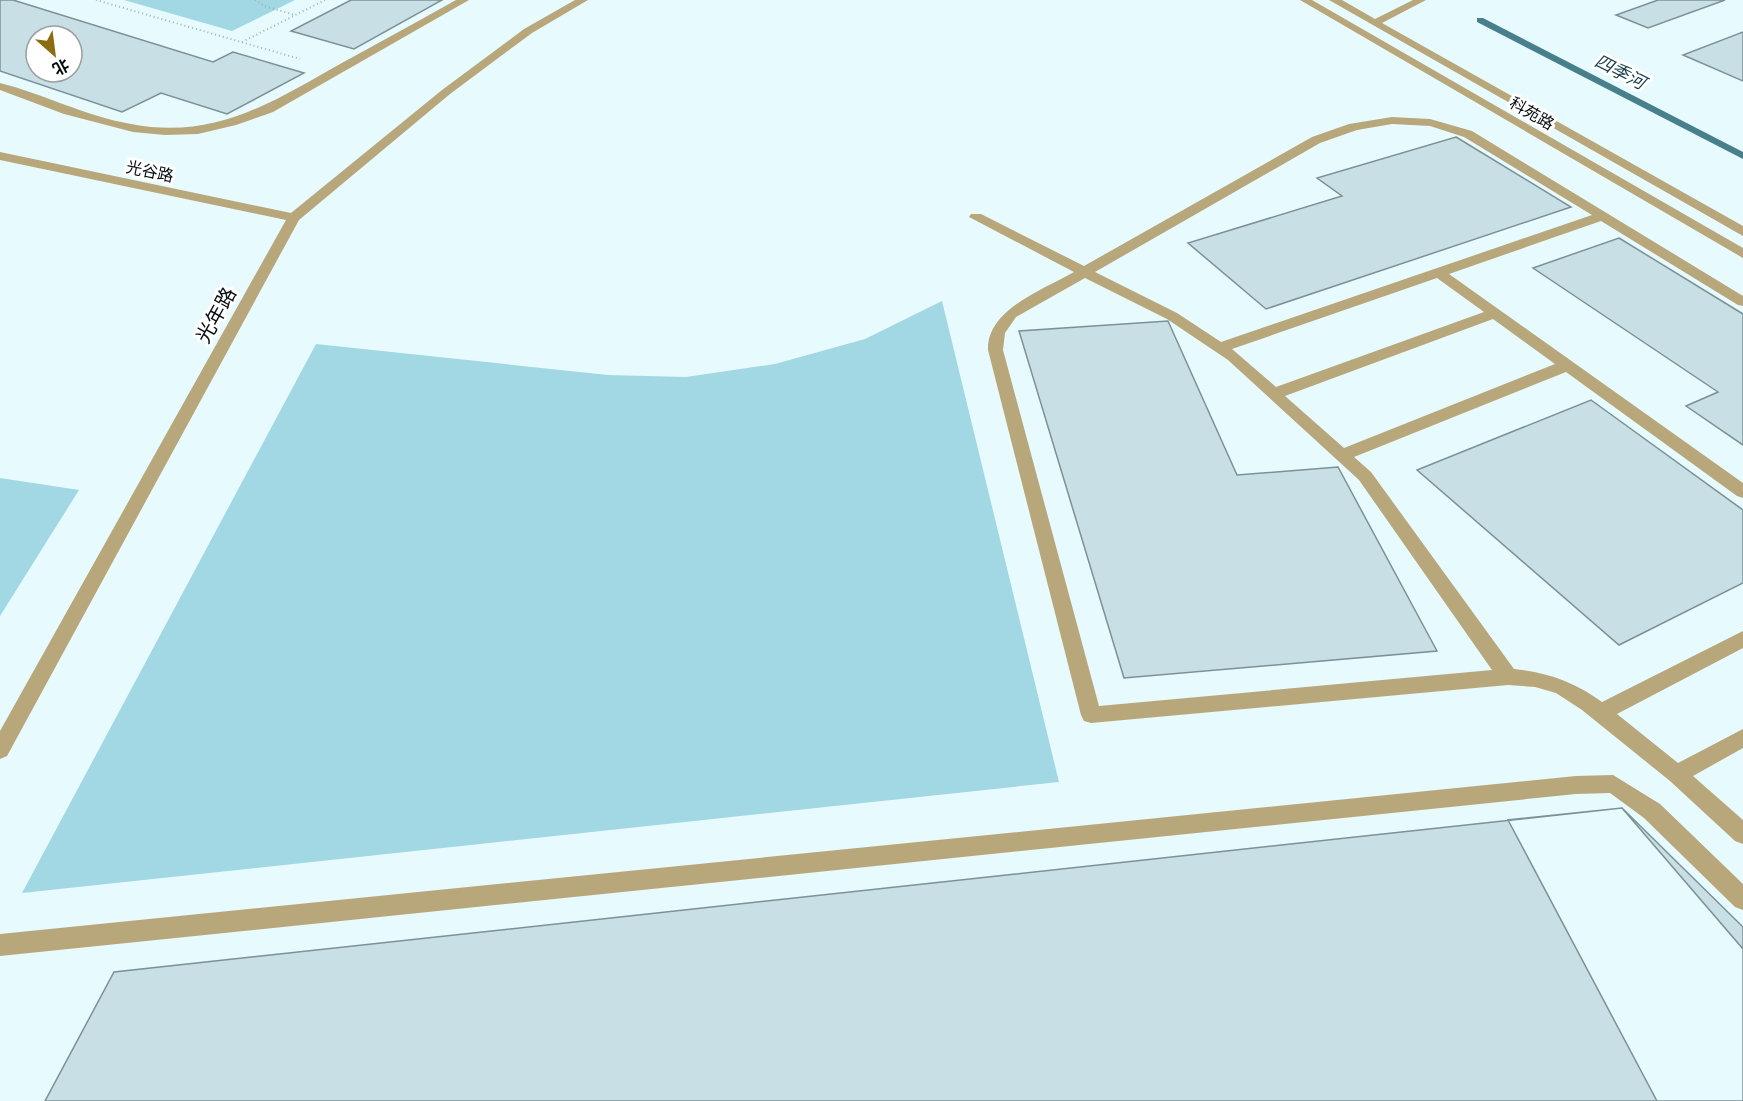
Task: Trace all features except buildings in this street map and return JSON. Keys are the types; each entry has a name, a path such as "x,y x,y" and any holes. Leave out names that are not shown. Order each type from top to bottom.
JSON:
{"street":[{"path":"0,86 108,125 158,132 222,126 248,118 338,71 464,0"},
{"name":"光年路","path":"0,750 294,218 446,92 528,32 583,0"},
{"name":"科苑路","path":"1305,0 1743,254"},
{"name":"科苑路","path":"1334,0 1743,232"},
{"path":"1374,23 1421,0"},
{"path":"1743,302 1453,127 1417,119 1360,124 1316,141 1011,314 999,326 994,340 996,357 1091,715 1508,677 1535,679 1562,687 1600,712 1677,774 1743,834"},
{"name":"光谷路","path":"0,156 294,218"},
{"path":"1220,348 1603,216"},
{"path":"976,217 1172,316 1220,348 1274,394 1375,488 1411,543 1508,677"},
{"path":"1439,273 1743,492"},
{"path":"1274,394 1495,313"},
{"path":"1342,455 1568,365"},
{"path":"1600,712 1743,639"},
{"path":"1677,774 1743,738"},
{"path":"0,945 1576,785 1613,784 1652,811 1743,899"}],"path":[{"path":"96,0 338,71"},
{"path":"255,0 264,6 296,15"},
{"path":"242,42 325,0"}],"shaded area":[{"path":"124,0 295,0 232,31"},
{"path":"942,301 1059,782 22,893 316,344 608,375 686,377 775,364 865,339"},
{"path":"0,478 79,490 0,616"}],"waterway":[{"name":"四季河","path":"1480,20 1743,156"}]}
